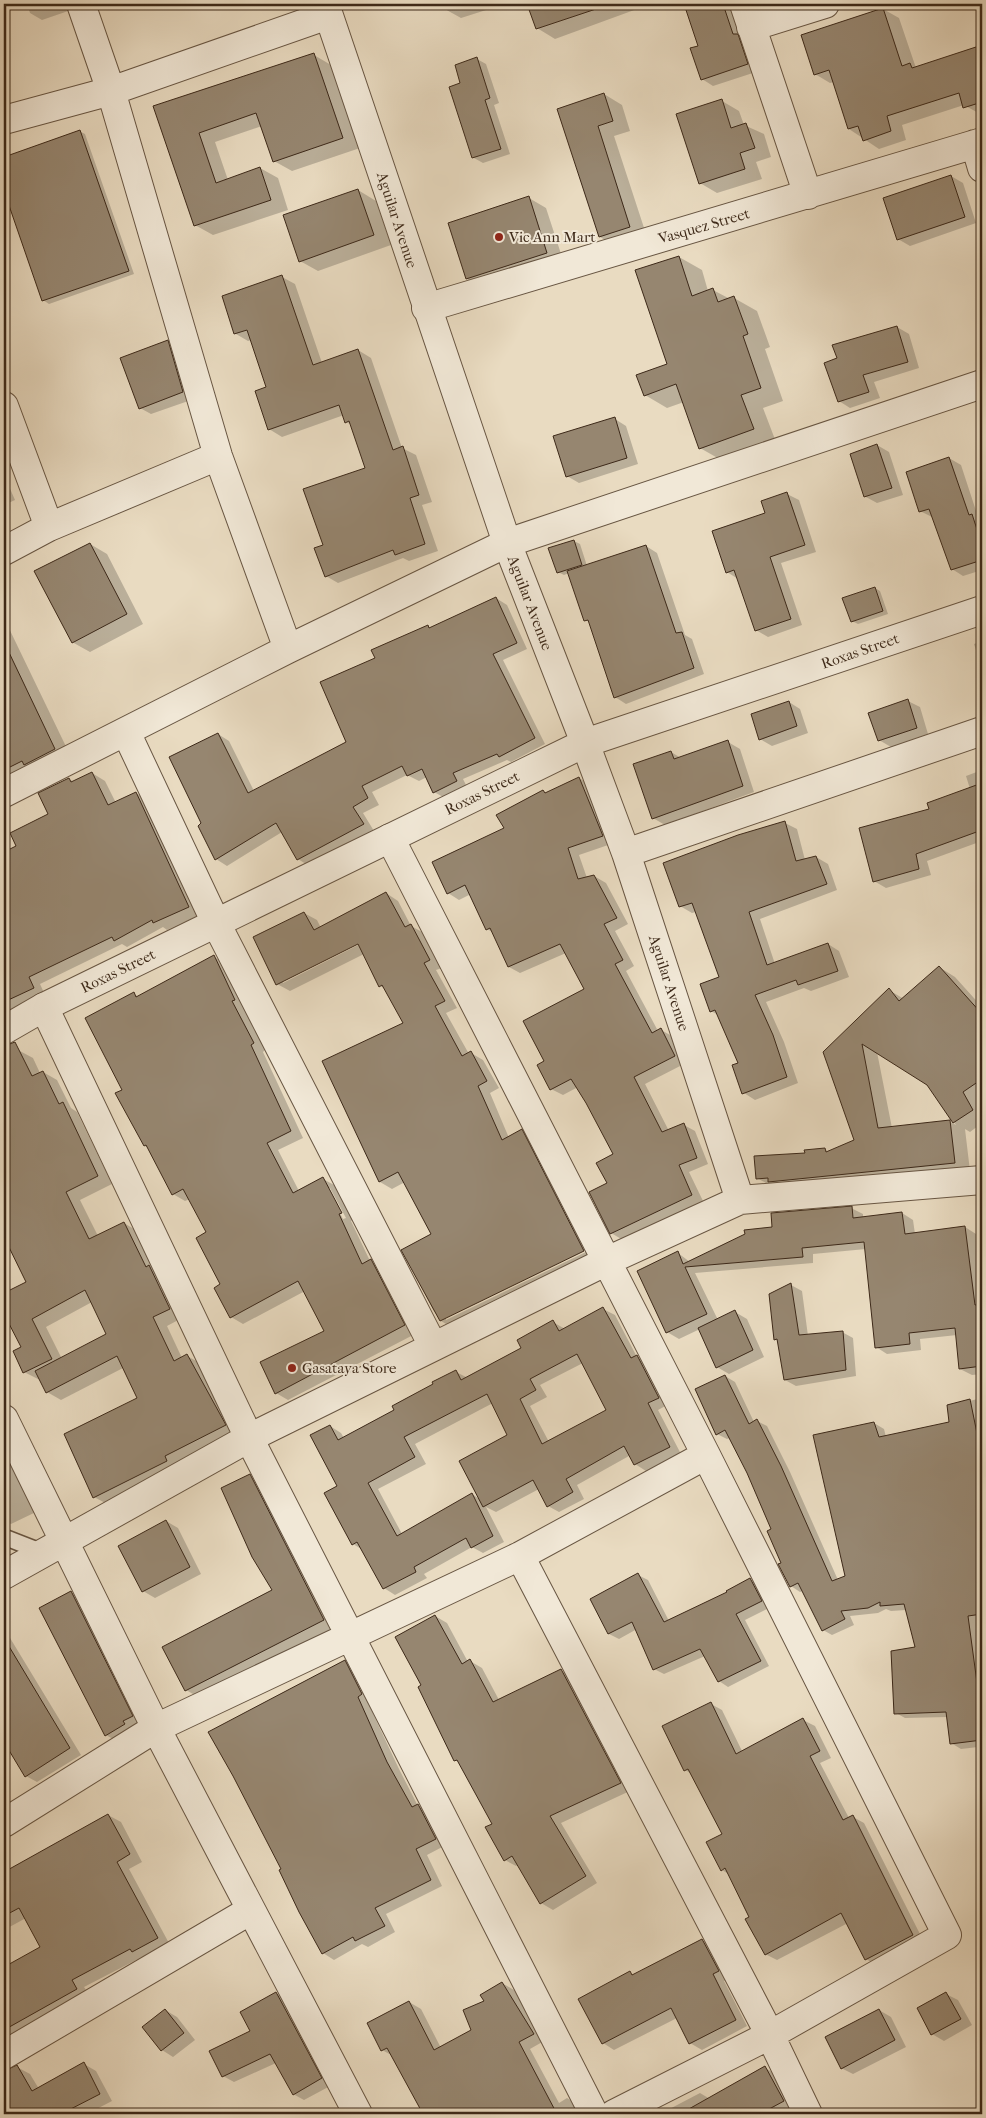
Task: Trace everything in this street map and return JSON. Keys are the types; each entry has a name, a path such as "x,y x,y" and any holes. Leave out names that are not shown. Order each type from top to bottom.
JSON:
{"street":[{"path":"81,4 111,91 218,456 288,649"},
{"path":"808,195 748,15 825,4"},
{"path":"4,120 111,91 326,10"},
{"name":"Aguilar Avenue","path":"326,10 507,543 626,853 740,1200"},
{"name":"Vasquez Street","path":"426,308 808,195 980,151"},
{"path":"4,793 288,649 507,543 982,384"},
{"path":"4,406 49,527"},
{"path":"4,551 49,527 218,456"},
{"name":"Roxas Street","path":"4,1030 44,1008 584,743 982,610"},
{"path":"626,853 982,731"},
{"path":"126,732 216,923 433,1346"},
{"path":"390,838 706,1455 947,1935 770,2035 614,2114"},
{"path":"44,1008 250,1438 594,2114"},
{"path":"4,1576 250,1438 607,1261 740,1200 982,1180"},
{"path":"4,1419 54,1547 156,1728 358,2114"},
{"path":"4,1823 156,1728 349,1635 520,1556 706,1455"},
{"path":"520,1556 770,2035 808,2114"},
{"path":"4,2055 251,1910"}],"lane":[{"path":"4,1537 54,1547"}],"building":[{"path":"527,4 598,4 599,8 536,29"},
{"path":"684,4 723,4 733,34 738,34 748,64 701,80 690,48 698,46"},
{"path":"883,8 902,66 910,63 912,68 982,45 982,102 963,108 959,93 887,116 891,131 863,141 858,126 848,129 829,70 814,75 801,35"},
{"path":"314,53 343,138 273,162 256,113 199,133 216,183 260,167 271,200 194,226 153,106"},
{"path":"477,57 490,98 485,100 501,149 472,158 449,87 460,83 455,65"},
{"path":"604,93 613,121 598,126 630,227 599,237 557,109"},
{"path":"722,99 731,128 746,123 755,148 740,153 745,169 699,184 676,114"},
{"path":"80,130 129,271 42,301 4,191 4,157"},
{"path":"951,175 965,217 897,240 883,198"},
{"path":"358,189 374,235 299,262 283,215"},
{"path":"529,196 547,253 466,279 448,223"},
{"path":"679,256 692,296 713,288 718,302 734,296 748,334 743,336 761,388 741,395 754,429 699,449 676,384 644,396 636,375 667,364 635,270"},
{"path":"282,275 313,365 358,349 393,450 403,446 419,495 410,498 425,544 395,555 393,550 325,577 314,548 323,545 303,489 365,468 349,421 345,423 339,405 268,430 255,391 266,387 247,330 234,334 222,296"},
{"path":"897,326 908,362 863,375 869,392 838,402 824,363 837,358 832,345"},
{"path":"168,340 183,392 139,409 120,358"},
{"path":"615,417 627,458 566,477 553,436"},
{"path":"877,444 892,488 864,497 850,454"},
{"path":"949,457 969,515 972,514 982,545 982,560 951,570 929,509 919,512 906,472"},
{"path":"787,492 805,545 770,557 791,619 755,631 734,570 726,573 712,531 765,513 761,501"},
{"path":"574,540 582,565 557,573 548,548"},
{"path":"90,543 127,614 72,643 34,571"},
{"path":"646,545 676,633 682,632 694,668 614,698 588,620 584,621 567,571"},
{"path":"875,587 883,611 851,622 842,598"},
{"path":"496,597 517,643 493,654 535,738 499,757 497,754 453,773 457,781 433,793 422,769 407,776 402,766 362,786 368,798 353,807 364,824 297,860 276,823 215,860 198,826 201,823 169,757 218,733 248,793 346,742 320,682 375,658 371,650 428,625 429,628"},
{"path":"4,642 55,749 24,765 22,761 4,770"},
{"path":"908,699 917,728 878,741 868,713"},
{"path":"789,701 797,726 759,740 751,714"},
{"path":"728,740 743,786 652,819 633,764 671,751 674,759"},
{"path":"92,772 108,805 136,792 189,907 153,923 152,920 114,941 112,937 29,977 34,988 4,1002 4,852 16,846 10,833 48,814 38,793 69,778 71,782"},
{"path":"579,777 603,836 568,848 578,879 594,875 617,918 604,924 623,960 615,964 652,1033 661,1028 675,1056 634,1077 662,1132 684,1123 697,1158 679,1165 692,1195 610,1234 589,1192 607,1183 596,1163 613,1154 571,1079 550,1090 537,1065 544,1061 523,1021 584,989 560,944 508,967 490,928 486,930 465,885 447,894 432,862 504,828 496,815 543,790 545,793"},
{"path":"982,783 982,830 916,854 919,869 873,882 859,828 929,809 927,803"},
{"path":"785,821 796,861 816,856 827,884 749,912 767,965 828,943 838,971 798,985 796,980 755,995 773,1035 787,1077 742,1094 732,1065 738,1063 715,1010 710,1012 700,984 719,977 692,903 679,907 663,863 738,835"},
{"path":"386,892 405,927 411,924 430,960 424,963 445,1001 435,1006 462,1056 471,1051 487,1081 478,1086 502,1140 522,1129 584,1251 440,1321 401,1250 431,1234 398,1172 379,1182 322,1061 403,1023 382,985 379,987 358,944 276,985 253,937 304,912 314,930"},
{"path":"214,955 235,1000 232,1001 254,1043 251,1045 291,1131 267,1143 293,1193 323,1177 342,1213 339,1214 362,1264 371,1259 405,1325 275,1394 260,1362 324,1331 298,1281 230,1318 214,1288 220,1284 196,1238 206,1232 183,1189 172,1195 146,1145 144,1146 115,1093 122,1090 85,1018 134,992 136,997"},
{"path":"939,966 982,1014 982,1079 963,1092 973,1110 953,1123 927,1085 862,1044 878,1128 950,1120 955,1163 768,1182 768,1178 756,1179 754,1156 805,1153 804,1150 825,1148 826,1152 854,1140 823,1052 889,988 899,1001"},
{"path":"15,1042 32,1076 43,1071 59,1104 63,1102 98,1176 66,1192 89,1239 124,1222 146,1267 149,1265 170,1309 153,1317 174,1361 187,1354 226,1425 165,1456 167,1461 93,1498 64,1434 137,1398 117,1356 46,1393 35,1371 106,1334 85,1290 32,1319 52,1359 23,1373 13,1351 21,1347 4,1314 4,1293 26,1282 4,1237 4,1046"},
{"path":"852,1206 853,1218 902,1212 905,1234 965,1226 975,1305 982,1304 982,1366 959,1369 955,1328 909,1333 910,1344 875,1348 864,1242 802,1248 803,1257 685,1267 707,1314 666,1333 637,1271 678,1251 683,1264 745,1234 744,1230 772,1227 771,1213"},
{"path":"791,1283 799,1335 843,1331 846,1370 784,1380 777,1339 774,1340 769,1294"},
{"path":"603,1307 631,1358 637,1355 659,1398 648,1403 670,1447 634,1465 624,1446 566,1479 573,1492 547,1507 533,1480 483,1507 459,1461 507,1435 487,1394 404,1437 415,1457 368,1483 397,1536 472,1493 493,1536 471,1548 466,1538 414,1567 416,1572 383,1589 357,1542 352,1545 324,1493 337,1486 310,1435 330,1425 338,1440 394,1410 392,1406 433,1384 432,1382 456,1370 461,1380 521,1348 517,1340 553,1320 559,1331","holes":["577,1354 606,1410 542,1444 520,1399 536,1390 530,1379"]},
{"path":"735,1310 753,1350 716,1368 698,1328"},
{"path":"725,1375 749,1424 757,1419 781,1466 832,1581 845,1576 813,1435 874,1422 879,1437 949,1422 947,1405 970,1399 982,1458 982,1614 968,1616 982,1720 982,1740 950,1744 946,1712 894,1714 891,1651 915,1647 904,1604 880,1606 880,1602 868,1608 841,1611 845,1619 822,1631 798,1583 790,1587 778,1564 781,1563 767,1531 771,1529 747,1473 725,1430 716,1435 695,1389"},
{"path":"250,1474 324,1620 185,1691 162,1647 272,1590 252,1557 221,1488"},
{"path":"166,1520 190,1567 142,1592 118,1546"},
{"path":"638,1573 664,1622 727,1592 750,1578 762,1601 736,1614 761,1661 718,1682 700,1649 653,1670 632,1622 608,1634 590,1599"},
{"path":"71,1591 133,1716 123,1721 125,1724 105,1736 39,1608"},
{"path":"435,1615 462,1664 470,1659 493,1702 561,1669 621,1783 550,1816 586,1876 540,1904 512,1856 504,1861 485,1827 492,1824 457,1760 454,1761 418,1687 421,1685 395,1637"},
{"path":"4,1638 70,1748 25,1777 4,1742"},
{"path":"345,1660 362,1694 358,1697 387,1762 412,1807 418,1804 436,1839 416,1849 431,1880 375,1908 385,1926 355,1941 353,1937 322,1954 299,1912 279,1870 281,1869 208,1732"},
{"path":"711,1702 736,1754 803,1718 820,1751 810,1756 843,1820 853,1815 913,1935 865,1960 841,1913 765,1955 745,1919 749,1917 725,1868 721,1871 706,1842 722,1834 688,1769 684,1771 662,1726"},
{"path":"108,1814 130,1854 117,1862 158,1938 132,1952 130,1949 72,1980 77,1989 4,2030 4,1967 40,1947 19,1908 4,1916 4,1872"},
{"path":"702,1939 719,1971 713,1974 736,2020 689,2044 671,2008 602,2044 578,1999 630,1971 632,1975"},
{"path":"502,1982 534,2034 519,2042 557,2114 423,2114 387,2048 381,2051 367,2023 409,2001 434,2050 471,2030 463,2010 484,2001 480,1995"},
{"path":"276,1992 322,2078 293,2095 270,2054 222,2077 209,2051 250,2031 240,2012"},
{"path":"946,1992 961,2019 931,2035 917,2008"},
{"path":"165,2009 184,2033 161,2051 142,2027"},
{"path":"879,2009 895,2040 841,2069 825,2037"},
{"path":"84,2062 100,2094 61,2114 4,2114 4,2071 17,2065 32,2091"},
{"path":"765,2066 784,2101 760,2114 680,2114"}],"place":[{"name":"Vic Ann Mart","path":"499,237"},
{"name":"Gasataya Store","path":"292,1368"}]}
